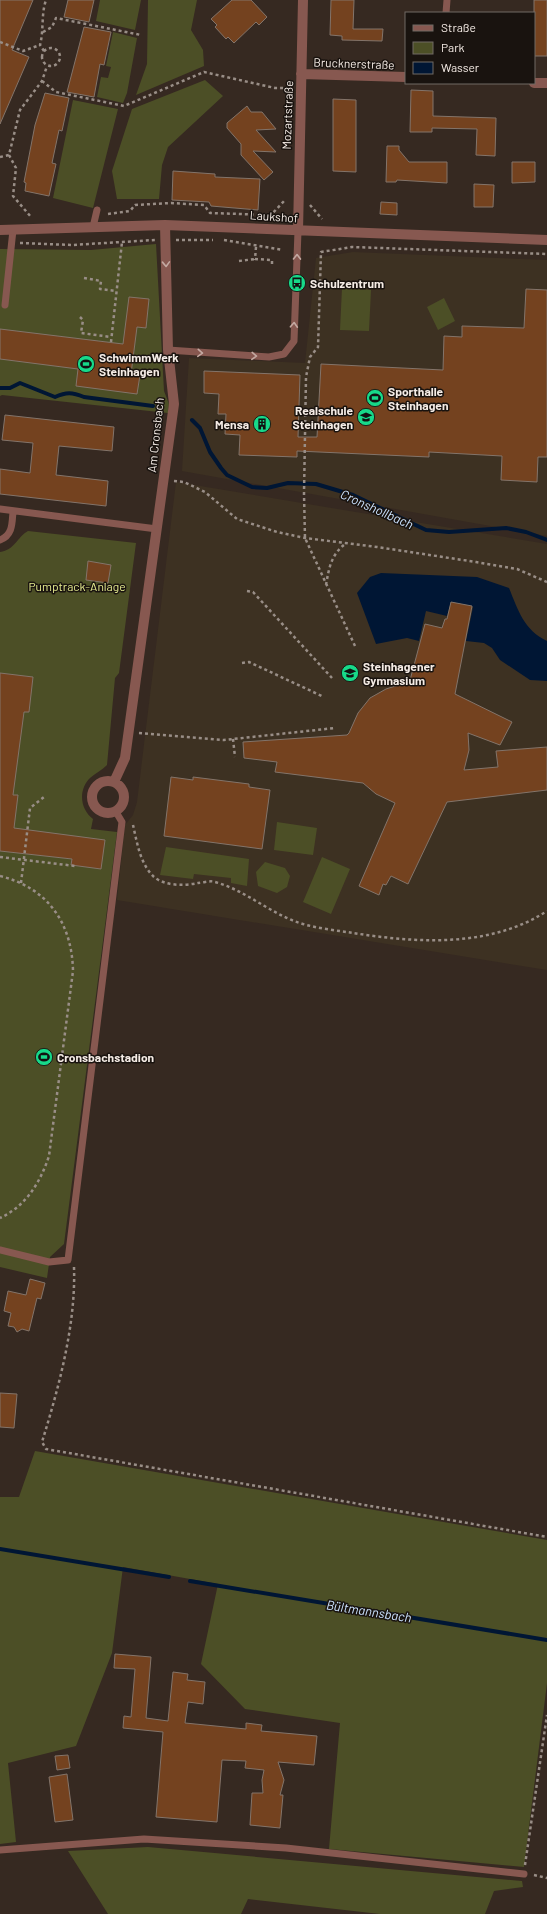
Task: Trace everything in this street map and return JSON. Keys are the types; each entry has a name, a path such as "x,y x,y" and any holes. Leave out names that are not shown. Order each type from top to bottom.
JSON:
{"street":[{"name":"Mozartstraße","path":"298,231 303,0"},
{"name":"Brucknerstraße","path":"301,74 405,77"},
{"path":"535,82 547,83"},
{"name":"Laukshof","path":"0,230 165,225 231,226 298,231 547,240"},
{"name":"Am Cronsbach","path":"114,782 125,758 174,404 168,350 165,225"},
{"path":"109,781 114,782 122,789 124,794 123,804 116,812 112,814 102,813 94,806 91,797 95,787 99,783 109,781"}],"lane":[{"path":"446,12 447,0"},
{"path":"93,227 97,213"},
{"path":"5,305 13,230"},
{"path":"168,350 269,356 284,354 294,341 298,231"},
{"path":"0,509 157,529"},
{"path":"0,540 8,535 10,531 13,511"},
{"path":"0,1250 50,1262 68,1260 122,822 116,812"},
{"path":"0,1850 144,1839 286,1848 524,1874"}],"path":[{"path":"44,51 40,45 43,32 43,15 46,0"},
{"path":"43,32 52,27 56,18 141,35"},
{"path":"0,42 23,51 40,45"},
{"path":"49,48 55,49 60,56 56,65 47,66 42,59 44,51 49,48"},
{"path":"31,218 13,196 16,168 9,155 20,110 42,81 47,66"},
{"path":"42,81 56,92 124,106 204,72 275,88 300,89"},
{"path":"0,157 9,155"},
{"path":"97,213 130,211 135,205 171,203 204,205 210,213 271,215 285,200"},
{"path":"307,202 323,220"},
{"path":"25,218 38,218"},
{"path":"11,244 72,245 165,240 224,240 256,247 283,250"},
{"path":"110,342 122,242"},
{"path":"255,259 256,247"},
{"path":"355,646 305,538 304,473 306,377 310,356 318,347 321,252 352,247 547,254"},
{"path":"239,261 255,259 272,260 272,264"},
{"path":"84,278 101,281 100,289 116,292"},
{"path":"80,317 83,320 80,333 111,337"},
{"path":"163,479 184,482 195,486 205,492 237,519 277,532 305,538 377,547 517,569 547,582"},
{"path":"326,585 331,561 337,550 345,544"},
{"path":"247,591 253,592 332,678"},
{"path":"242,662 249,662 324,697"},
{"path":"129,732 224,740 336,728"},
{"path":"233,739 235,757"},
{"path":"21,883 30,808 44,797"},
{"path":"122,822 132,823 144,865 155,878 168,884 192,884 213,881 233,888 271,911 296,922 333,930 383,938 418,940 458,939 494,934 530,922 547,911"},
{"path":"0,857 75,866"},
{"path":"0,876 29,887 46,900 58,914 68,935 71,946 73,971 49,1156 44,1171 34,1189 20,1205 0,1218"},
{"path":"68,1260 74,1266 74,1283 64,1361 42,1442 46,1449 547,1537"},
{"path":"547,1715 524,1874 547,1878"}],"shaded area":[{"name":"Realschule Steinhagen","path":"353,252 547,260 547,536 182,471 189,358 305,363 316,258"},
{"name":"Steinhagener Gymnasium","path":"176,482 547,544 547,970 117,900 125,825 133,815 137,802"}],"green space":[{"path":"100,0 141,0 135,30 96,21"},
{"path":"148,0 197,0 191,30 203,50 204,66 136,95 147,64"},
{"path":"113,32 137,38 127,93 123,103 97,97 101,77 108,78 111,67 106,66"},
{"path":"205,80 223,96 168,147 162,165 159,199 117,199 112,171 132,109"},
{"path":"73,100 118,109 93,208 53,198"},
{"path":"156,244 164,391 169,404 168,413 0,396 0,249 91,250"},
{"path":"342,288 371,290 369,331 340,330"},
{"path":"444,298 455,321 438,330 427,307"},
{"name":"Cronsbachstadion","path":"28,531 136,543 119,673 115,678 107,765 90,778 86,783 82,794 85,810 93,819 91,829 117,832 64,1244 50,1257 47,1278 0,1267 0,552 13,546"},
{"path":"277,822 317,828 313,855 274,850"},
{"path":"166,847 249,859 247,886 231,883 231,878 194,874 193,879 160,875"},
{"path":"322,857 350,869 331,914 303,902"},
{"path":"265,862 285,868 290,876 287,887 277,893 258,886 256,872"},
{"path":"35,1451 547,1540 547,1683 524,1867 329,1849 340,1723 245,1709 201,1664 218,1584 123,1567 112,1653 76,1746 8,1763 16,1842 0,1844 0,1497 19,1497"},
{"path":"148,1847 522,1881 523,1887 494,1891 485,1914 380,1914 248,1899 241,1914 108,1914 68,1851"}],"water":[{"path":"381,573 477,577 509,588 519,612 527,625 547,641 547,681 530,680 500,660 492,648 484,643 466,641 473,607 451,602 447,616 426,611 419,641 407,638 376,644 357,593 370,577"}],"building":[{"path":"0,0 33,0 12,50 29,57 0,124"},
{"path":"68,0 94,0 89,22 64,17"},
{"path":"232,0 251,0 267,17 259,25 256,22 234,43 228,37 226,39 215,27 217,25 211,19"},
{"path":"331,0 354,0 353,29 383,29 382,41 342,40 342,36 330,35"},
{"path":"534,0 547,0 547,56 535,56"},
{"path":"84,27 111,32 104,65 100,64 94,97 67,92"},
{"path":"411,90 433,91 433,116 496,118 495,156 476,155 477,129 432,128 432,132 410,132"},
{"path":"45,93 69,98 62,131 59,130 52,163 56,164 49,196 25,191 26,183 24,182 35,125"},
{"path":"333,99 356,100 356,172 333,171"},
{"path":"247,106 251,112 262,112 276,129 256,130 276,152 253,151 273,172 264,180 241,155 241,144 227,128 227,123"},
{"path":"387,146 399,146 399,150 409,162 447,162 447,183 397,180 396,182 386,182"},
{"path":"512,162 535,162 535,182 512,183"},
{"path":"173,171 215,174 215,177 260,179 258,210 211,206 209,202 172,200"},
{"path":"474,184 494,185 493,207 474,207"},
{"path":"381,202 397,203 397,215 380,214"},
{"path":"526,289 547,290 547,457 538,457 537,482 501,480 502,456 429,452 429,457 297,451 297,457 239,455 240,435 225,434 226,414 218,414 219,394 204,393 204,371 300,375 298,437 317,437 321,364 443,370 444,336 462,337 462,326 524,328"},
{"name":"SchwimmWerk Steinhagen","path":"129,297 149,299 146,328 137,327 131,374 140,375 137,394 76,386 78,369 0,359 0,329 123,344"},
{"path":"5,415 114,427 112,451 59,446 56,475 108,481 106,506 0,494 0,469 30,473 33,443 2,440"},
{"path":"88,561 111,565 108,583 86,580"},
{"path":"451,602 472,606 455,694 512,722 500,745 468,733 469,750 464,770 498,767 496,751 547,747 547,790 447,802 408,884 391,876 386,885 383,884 379,895 359,886 395,803 376,794 363,783 275,772 277,762 244,758 243,742 347,735 358,713 370,698 386,689 402,684 409,684 425,624 442,628 445,619 447,619"},
{"path":"0,673 33,677 29,712 24,712 13,795 18,795 14,828 105,840 101,869 71,865 72,859 0,851"},
{"path":"171,777 193,780 193,777 249,784 249,787 270,790 262,849 164,836"},
{"path":"30,1279 45,1283 41,1299 37,1298 29,1331 22,1329 17,1332 14,1327 8,1326 11,1313 4,1311 8,1291 26,1295"},
{"path":"0,1393 17,1394 14,1428 0,1427"},
{"path":"115,1654 151,1657 146,1718 168,1721 173,1672 188,1674 187,1680 205,1682 203,1704 188,1702 185,1723 246,1729 246,1723 262,1725 261,1731 317,1736 314,1765 278,1762 284,1780 280,1795 283,1795 280,1828 250,1825 252,1793 263,1793 262,1780 264,1770 245,1768 246,1761 222,1760 217,1822 156,1817 163,1732 123,1728 124,1716 131,1717 135,1669 114,1668"},
{"path":"68,1755 70,1768 57,1770 55,1756"},
{"path":"67,1774 73,1820 55,1822 49,1777"}],"waterway":[{"name":"Cronshollbach","path":"0,388 10,388 20,383 55,397 66,393 72,393 84,397 153,406"},
{"name":"Cronshollbach","path":"192,420 200,428 210,452 227,475 252,487 267,488 288,483 316,484 353,495 426,530 449,532 506,528 526,532 547,540"},
{"name":"Bültmannsbach","path":"0,1549 169,1577"},
{"name":"Bültmannsbach","path":"190,1581 547,1640"}],"place":[{"name":"Schulzentrum","path":"297,283"},
{"name":"SchwimmWerk Steinhagen","path":"86,364"},
{"name":"Sporthalle Steinhagen","path":"375,398"},
{"name":"Realschule Steinhagen","path":"366,417"},
{"name":"Mensa","path":"262,424"},
{"name":"Steinhagener Gymnasium","path":"350,673"},
{"name":"Cronsbachstadion","path":"44,1057"}],"park label":[{"name":"Pumptrack-Anlage","path":"77,586"}]}
